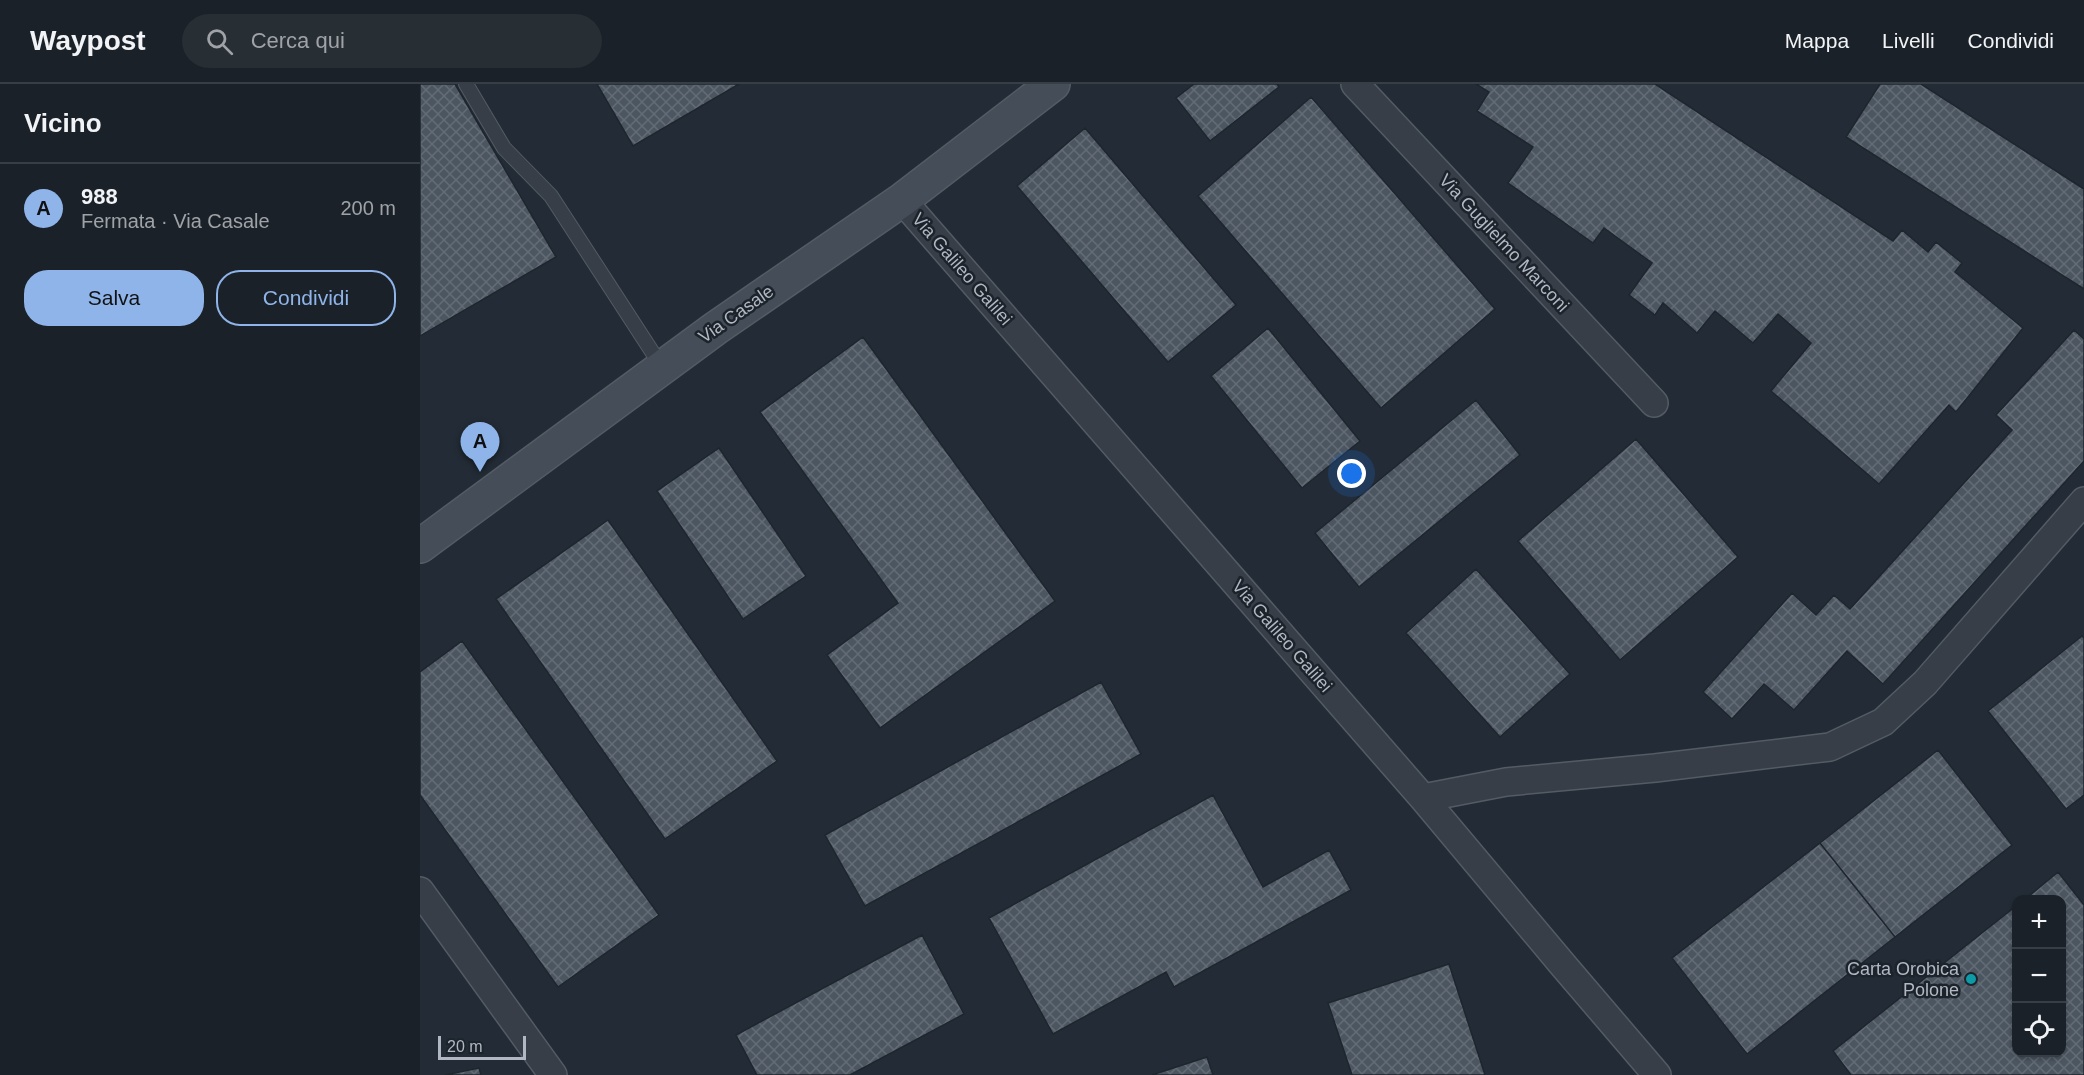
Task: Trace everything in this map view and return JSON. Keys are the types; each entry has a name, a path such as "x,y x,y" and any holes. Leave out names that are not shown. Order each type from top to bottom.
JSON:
{"street":[{"name":"Via Casale","path":"420,546 716,328 902,200 1053,84"},
{"name":"Via Guglielmo Marconi","path":"1355,84 1654,403"},
{"name":"Via Galileo Galilei","path":"902,200 1423,798 1657,1075"},
{"path":"1423,798 1506,782 1655,768 1830,747 1883,722 1925,683 2084,501"},
{"path":"420,891 553,1075"}],"lane":[{"path":"466,84 504,147 551,196 662,367"}],"building":[{"path":"420,84 455,84 556,257 420,336"},
{"path":"597,84 739,84 633,146"},
{"path":"1194,84 1277,84 1279,87 1210,141 1176,98"},
{"path":"1476,84 1655,84 1893,241 1902,230 1928,252 1936,242 1962,263 1955,272 2023,328 1956,412 1949,405 1879,484 1771,391 1811,343 1778,314 1753,343 1715,311 1697,333 1663,303 1655,315 1629,295 1652,263 1604,228 1593,243 1508,183 1533,147 1477,111 1489,92"},
{"path":"1880,84 1921,84 2084,189 2084,289 1846,137"},
{"path":"1311,97 1495,309 1381,408 1198,196"},
{"path":"1085,128 1236,305 1168,362 1017,186"},
{"path":"1268,328 1360,441 1302,488 1211,376"},
{"path":"2074,330 2084,339 2084,461 1883,684 1847,651 1794,710 1764,684 1732,719 1703,692 1792,593 1816,615 1834,595 1850,609 2012,430 1996,415"},
{"path":"863,337 1055,601 880,728 827,655 898,603 760,412"},
{"path":"1476,400 1520,455 1359,587 1315,533"},
{"path":"1636,439 1738,557 1620,660 1518,541"},
{"path":"719,448 806,576 743,619 657,491"},
{"path":"608,520 777,761 665,839 496,599"},
{"path":"1476,569 1570,674 1500,737 1406,633"},
{"path":"2082,636 2084,638 2084,795 2066,809 1988,711"},
{"path":"462,641 659,915 558,987 420,795 420,672"},
{"path":"1101,682 1141,754 865,906 825,835"},
{"path":"1938,750 2012,845 1895,937 1820,843"},
{"path":"1213,795 1263,887 1329,850 1351,890 1174,987 1166,972 1053,1034 989,918"},
{"path":"1820,843 1895,937 1747,1054 1672,958"},
{"name":"Carta Orobica Polone","path":"2058,872 2084,905 2084,1075 1851,1075 1833,1051 2012,909 2012,1057 2066,1057 2066,895 2030,895"},
{"path":"922,935 964,1014 850,1075 757,1075 736,1035"},
{"path":"1449,964 1485,1075 1352,1075 1328,1003"},
{"path":"1207,1057 1213,1075 1152,1075"},
{"path":"479,1068 481,1075 445,1075"}],"place":[{"name":"988","path":"480,472"},
{"name":"Carta Orobica Polone","path":"1971,979"}]}
